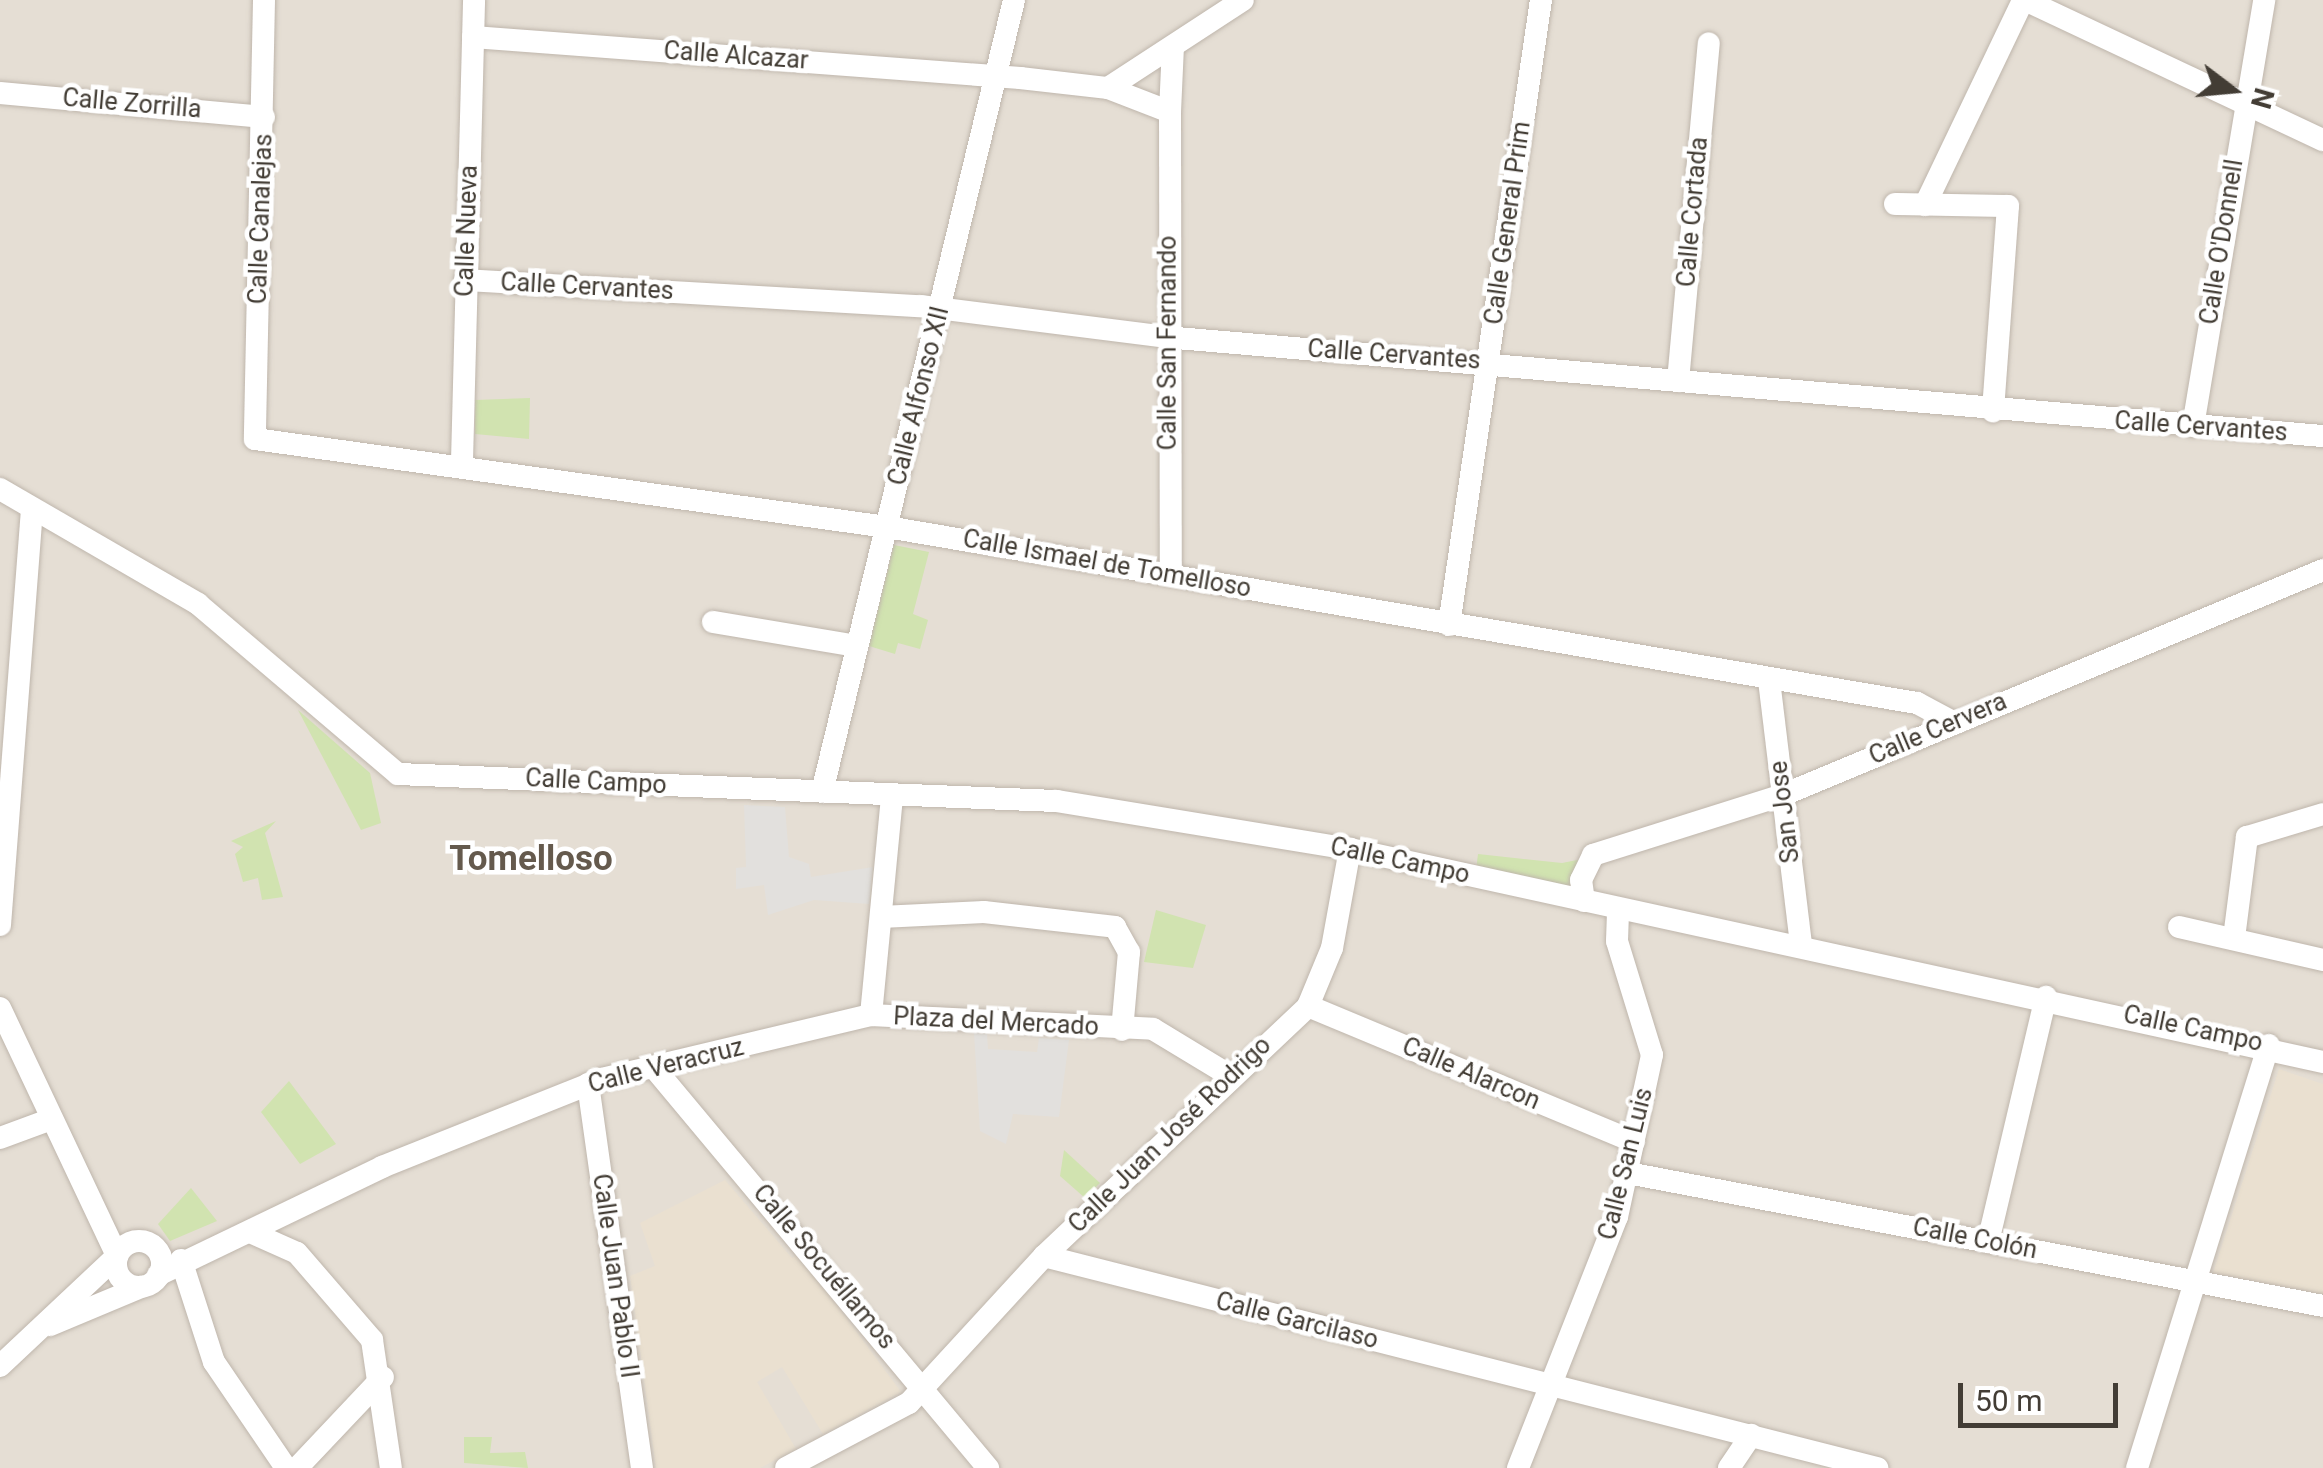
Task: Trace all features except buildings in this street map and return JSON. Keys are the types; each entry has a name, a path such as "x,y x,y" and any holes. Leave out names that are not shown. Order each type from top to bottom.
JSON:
{"street":[{"name":"Calle Canalejas","path":"254,439 264,0"},
{"name":"Calle Nueva","path":"462,461 474,0"},
{"name":"Calle Alfonso XII","path":"822,792 1000,76 1014,0"},
{"path":"1108,88 1243,0"},
{"name":"Calle General Prim","path":"1449,624 1541,0"},
{"path":"1926,205 2024,0 2244,107 2323,140"},
{"name":"Calle O'Donnell","path":"2193,426 2264,0"},
{"name":"Calle Alcazar","path":"473,37 1000,76 1108,88"},
{"name":"Calle Cortada","path":"1678,381 1709,43"},
{"name":"Calle San Fernando","path":"1171,574 1165,337 1173,47"},
{"path":"1108,88 1170,112"},
{"name":"Calle Zorrilla","path":"0,93 264,116"},
{"path":"1895,204 2008,206 1993,410"},
{"name":"Calle Cervantes","path":"465,280 940,309 1165,337 2323,436"},
{"name":"Calle Ismael de Tomelloso","path":"254,439 462,461 1171,574 1917,703 1952,722"},
{"name":"Calle Campo","path":"0,489 198,604 380,766 462,777 1056,801 1350,849 1618,910 1802,944 2269,1045 2323,1062"},
{"path":"0,924 9,668 32,510"},
{"name":"Calle Cervera","path":"1584,901 1581,880 1593,855 1783,795 2323,570"},
{"path":"713,622 858,646"},
{"name":"San Jose","path":"1769,680 1802,944"},
{"path":"870,1015 892,796"},
{"path":"2234,938 2247,838 2323,814"},
{"name":"Calle Juan José Rodrigo","path":"786,1468 926,1386 1044,1256 1229,1075 1308,1006 1332,948 1350,849"},
{"name":"Calle San Luis","path":"1518,1468 1628,1174 1634,1142 1652,1032 1617,941 1618,910"},
{"name":"Plaza del Mercado","path":"881,917 984,912 1115,928 1129,952 1122,1030"},
{"path":"2179,927 2323,960"},
{"path":"1988,1242 2046,998"},
{"name":"Calle Alarcon","path":"1308,1006 1634,1142"},
{"path":"0,1008 49,1120 117,1256 120,1278 150,1281 159,1252 148,1242 126,1244 117,1256 0,1366"},
{"name":"Plaza del Mercado","path":"870,1015 1152,1029 1229,1075"},
{"name":"Calle Veracruz","path":"33,1333 150,1281 181,1260 250,1232 382,1166 588,1084 870,1015"},
{"path":"2138,1468 2269,1045"},
{"name":"Calle Socuéllamos","path":"655,1069 926,1386 988,1468"},
{"name":"Calle Juan Pablo II","path":"588,1084 642,1468"},
{"path":"0,1138 49,1120"},
{"name":"Calle Colón","path":"1628,1174 2323,1306"},
{"path":"250,1232 298,1253 329,1282 372,1340 384,1376 392,1468"},
{"name":"Calle Garcilaso","path":"1044,1256 1878,1468"},
{"path":"181,1260 214,1362 286,1468"},
{"path":"297,1468 384,1376"},
{"path":"1729,1468 1752,1435"}],"shaded area":[{"path":"0,0 2323,0 2323,1468 0,1468"},
{"path":"744,805 785,807 789,857 809,864 811,877 873,867 869,904 814,900 768,915 764,885 736,889 736,868 746,867"},
{"path":"974,1033 987,1034 988,1049 1037,1052 1039,1038 1069,1040 1059,1117 1013,1114 1006,1144 980,1131"},
{"path":"2279,1069 2323,1084 2323,1294 2213,1273"},
{"path":"725,1180 792,1258 799,1254 901,1392 823,1434 782,1367 757,1382 796,1449 760,1468 656,1468 630,1276 655,1266 640,1223"}],"green space":[{"path":"530,398 529,439 475,434 475,400"},
{"path":"894,545 929,552 913,614 928,620 920,649 898,643 895,654 869,646"},
{"path":"298,710 370,773 381,823 361,830"},
{"path":"276,821 265,833 283,897 262,900 258,878 243,882 235,854 243,847 231,841"},
{"path":"1478,854 1562,863 1582,859 1570,891 1476,870"},
{"path":"1156,910 1206,925 1193,968 1144,962"},
{"path":"289,1081 336,1144 300,1164 261,1112"},
{"path":"1064,1150 1100,1183 1085,1198 1060,1176"},
{"path":"191,1188 217,1221 170,1241 158,1224"},
{"path":"464,1437 492,1437 490,1453 525,1452 528,1468 464,1463"}],"district":[{"name":"Tomelloso","path":"531,859"}]}
